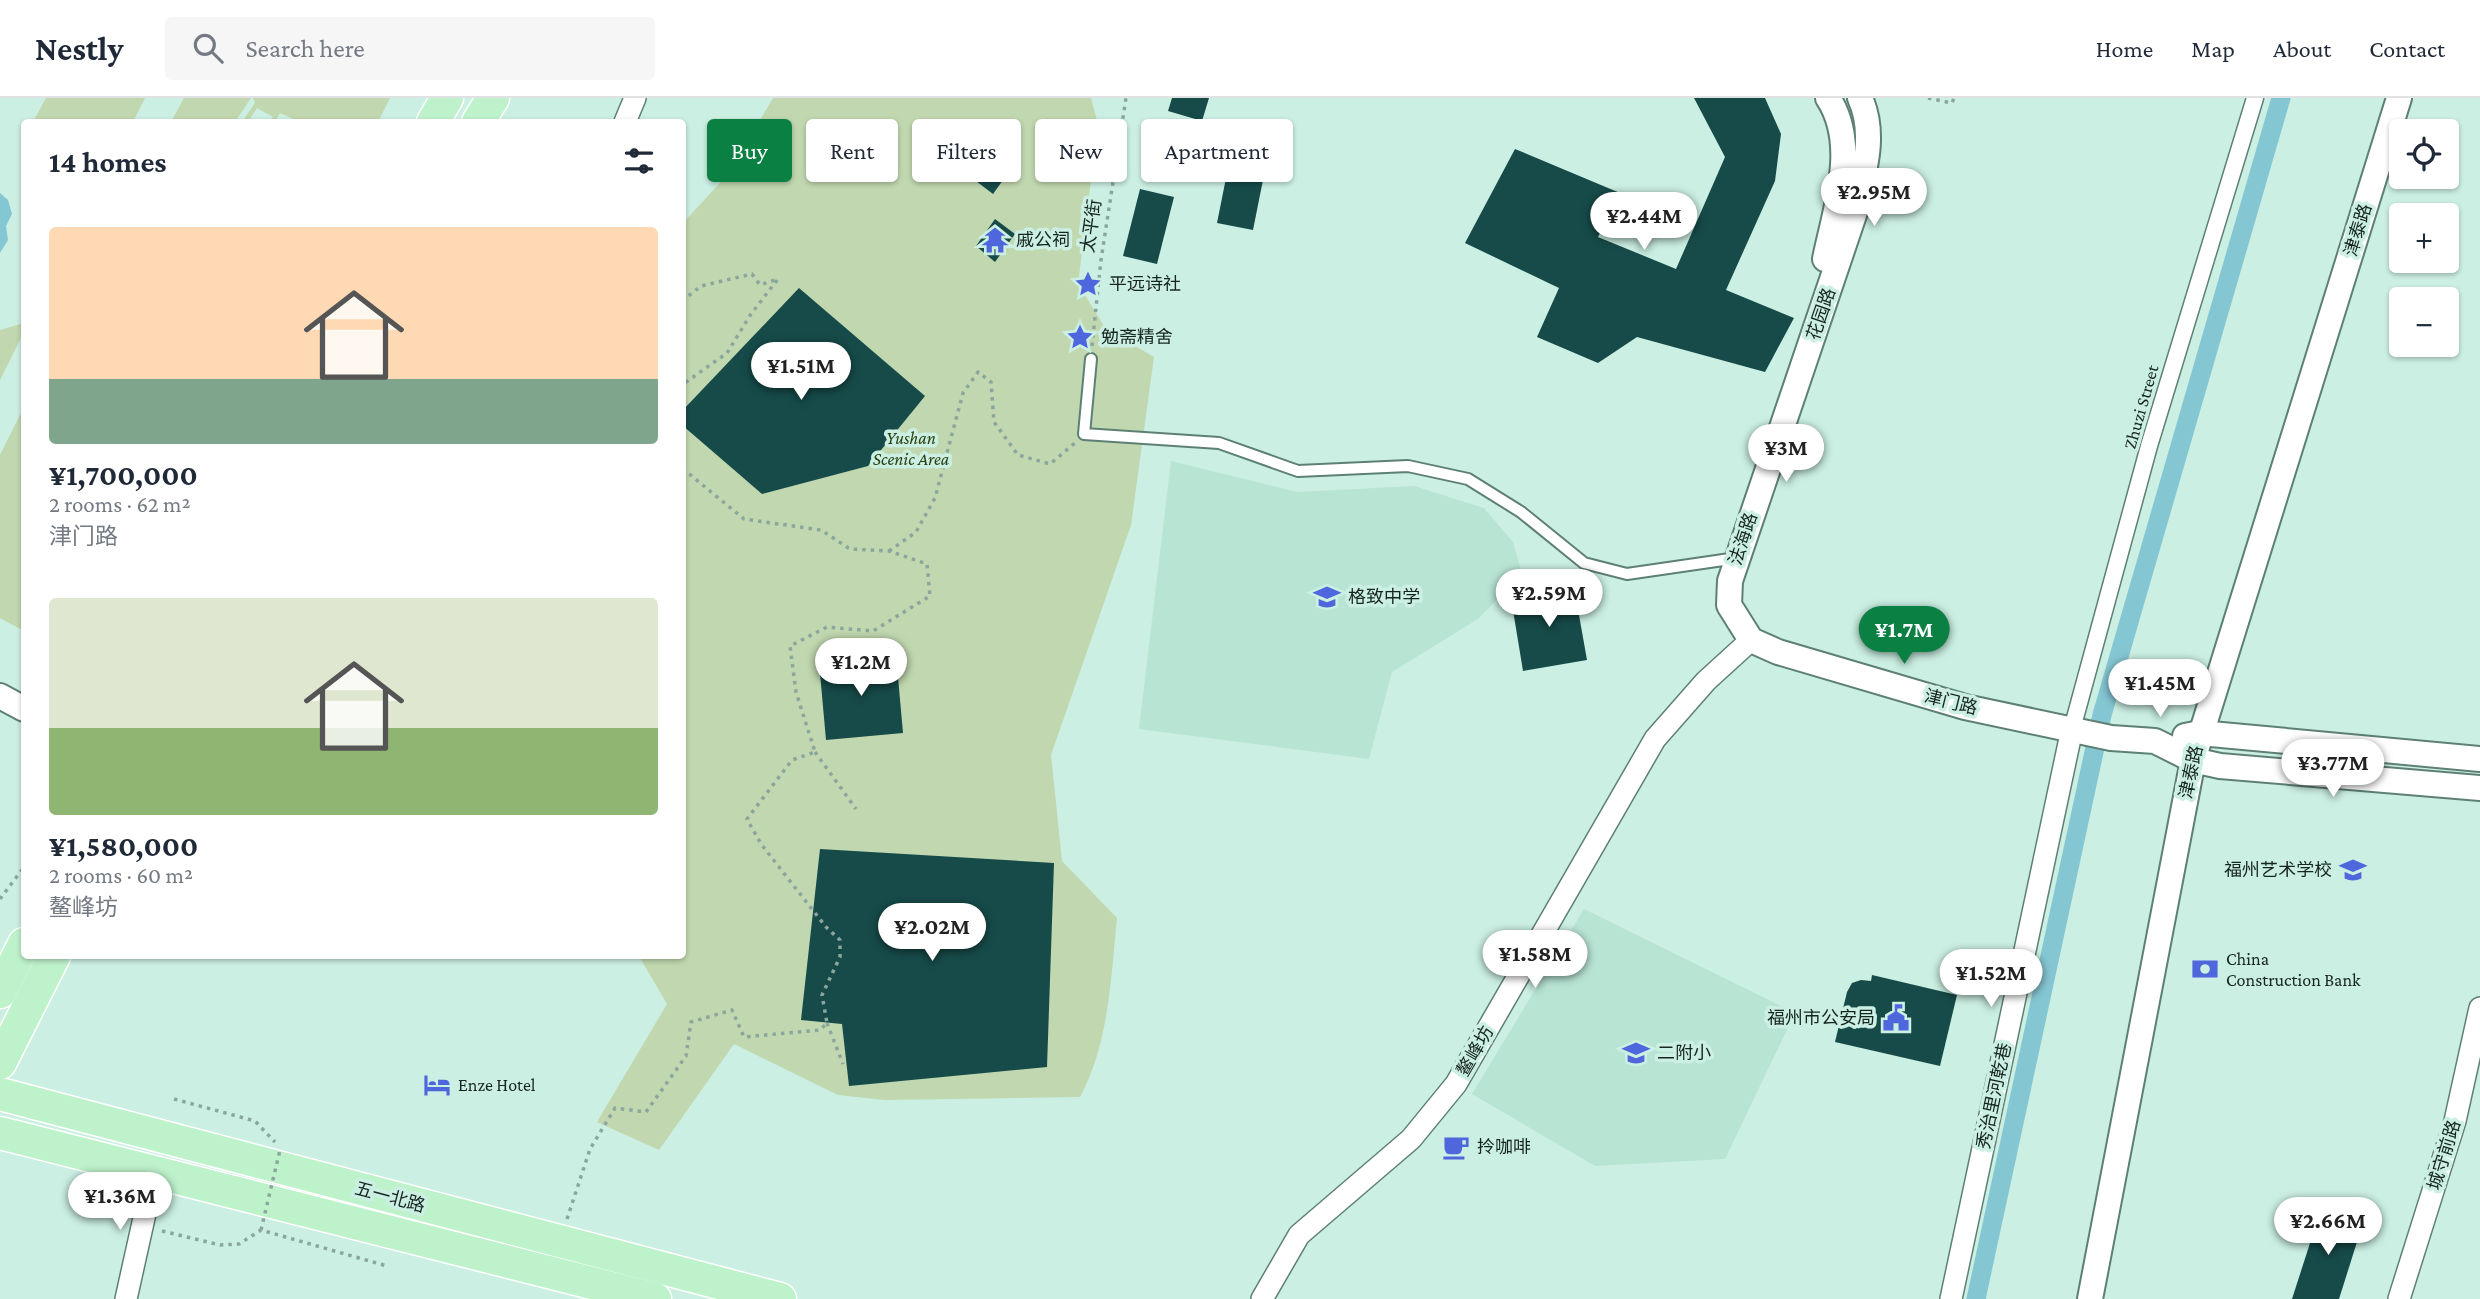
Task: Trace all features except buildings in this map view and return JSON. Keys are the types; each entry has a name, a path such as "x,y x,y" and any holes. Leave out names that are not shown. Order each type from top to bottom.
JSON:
{"main road":[{"path":"435,119 447,98"},
{"path":"0,992 21,950"},
{"path":"0,1063 52,959"},
{"name":"五一北路","path":"0,1094 780,1299"},
{"name":"五一北路","path":"0,1133 655,1299"}],"street":[{"path":"626,119 635,98"},
{"name":"花园路","path":"1807,356 1843,171 1840,126 1828,98"},
{"name":"花园路","path":"1807,356 1855,212 1869,151 1868,124 1860,98"},
{"name":"Zhuzi Street","path":"2072,729 2149,446 2255,98"},
{"name":"津泰路","path":"2090,1299 2193,760 2399,98"},
{"name":"法海路","path":"1751,640 1729,605 1730,581 1807,356"},
{"name":"津门路","path":"1751,640 1840,672 1965,707 2111,738 2155,741 2193,760 2220,766 2480,788"},
{"name":"鳌峰坊","path":"1262,1299 1299,1235 1411,1139 1455,1084 1655,739 1706,681 1751,640"},
{"path":"0,696 21,707"},
{"name":"秀治里河乾巷","path":"1951,1299 2072,729"},
{"path":"2155,741 2200,733 2480,759"},
{"name":"城守前路","path":"2399,1299 2455,1121 2480,1008"},
{"path":"126,1299 153,1173"}],"lane":[{"path":"1091,359 1084,434 1219,443 1298,471 1408,466 1468,480 1521,512 1584,563 1627,574 1737,558"}],"path":[{"name":"太平街","path":"1091,359 1101,260 1126,98"},
{"path":"1928,98 1952,103 1954,98"},
{"path":"686,298 701,286 752,274 760,285 778,279 751,314 727,354 686,382"},
{"path":"889,551 916,532 935,498 963,393 978,372 991,382 994,422 1018,455 1050,464 1084,434"},
{"path":"686,471 744,519 821,530 850,549 889,551 927,564 930,596 873,631 827,627 790,646 796,692 815,752 856,809"},
{"path":"815,752 792,760 747,819 761,844 826,927 840,940 840,957 822,995 827,1023 843,1064"},
{"path":"0,899 21,871"},
{"path":"561,1242 590,1149 615,1108 646,1112 686,1056 691,1022 732,1010 744,1037 820,1030 827,1023"},
{"path":"143,1226 220,1245 239,1244 261,1230 280,1150"},
{"path":"261,1230 387,1266"}],"shaded area":[{"name":"格致中学","path":"1171,461 1297,492 1414,486 1484,508 1513,542 1522,574 1478,619 1392,672 1369,759 1139,729"},
{"name":"二附小","path":"1584,909 1795,1013 1725,1159 1595,1166 1472,1094"}],"green space":[{"path":"46,98 145,98 134,119 35,119"},
{"path":"184,98 251,98 237,119 173,119"},
{"path":"253,98 390,98 380,119 293,119 280,113 277,119 271,119 273,117 257,108 250,119 244,119 255,103"},
{"name":"Yushan Scenic Area","path":"773,98 1091,98 1097,119 1035,119 1035,182 1091,182 1078,284 1106,329 1154,357 1131,525 1051,755 1062,861 1117,918 1103,1032 1090,1076 1080,1097 885,1100 838,1095 734,1044 659,1150 597,1122 667,1004 641,959 686,959 686,220 721,182 792,182 792,119 761,119"},
{"path":"21,324 21,338 0,380 0,330"},
{"path":"21,413 21,629 0,618 0,455"}],"water":[{"path":"0,193 8,200 12,214 6,226 8,240 0,253"}],"waterway":[{"path":"1976,1299 2102,715 2281,98"}],"place":[{"name":"戚公祠","path":"995,240"},
{"name":"平远诗社","path":"1088,284"},
{"name":"勉斋精舍","path":"1080,337"},
{"name":"格致中学","path":"1327,597"},
{"name":"福州艺术学校","path":"2353,870"},
{"name":"China Construction Bank","path":"2205,969"},
{"name":"福州市公安局","path":"1896,1018"},
{"name":"二附小","path":"1636,1053"},
{"name":"Enze Hotel","path":"437,1085"},
{"name":"拎咖啡","path":"1456,1147"}]}
